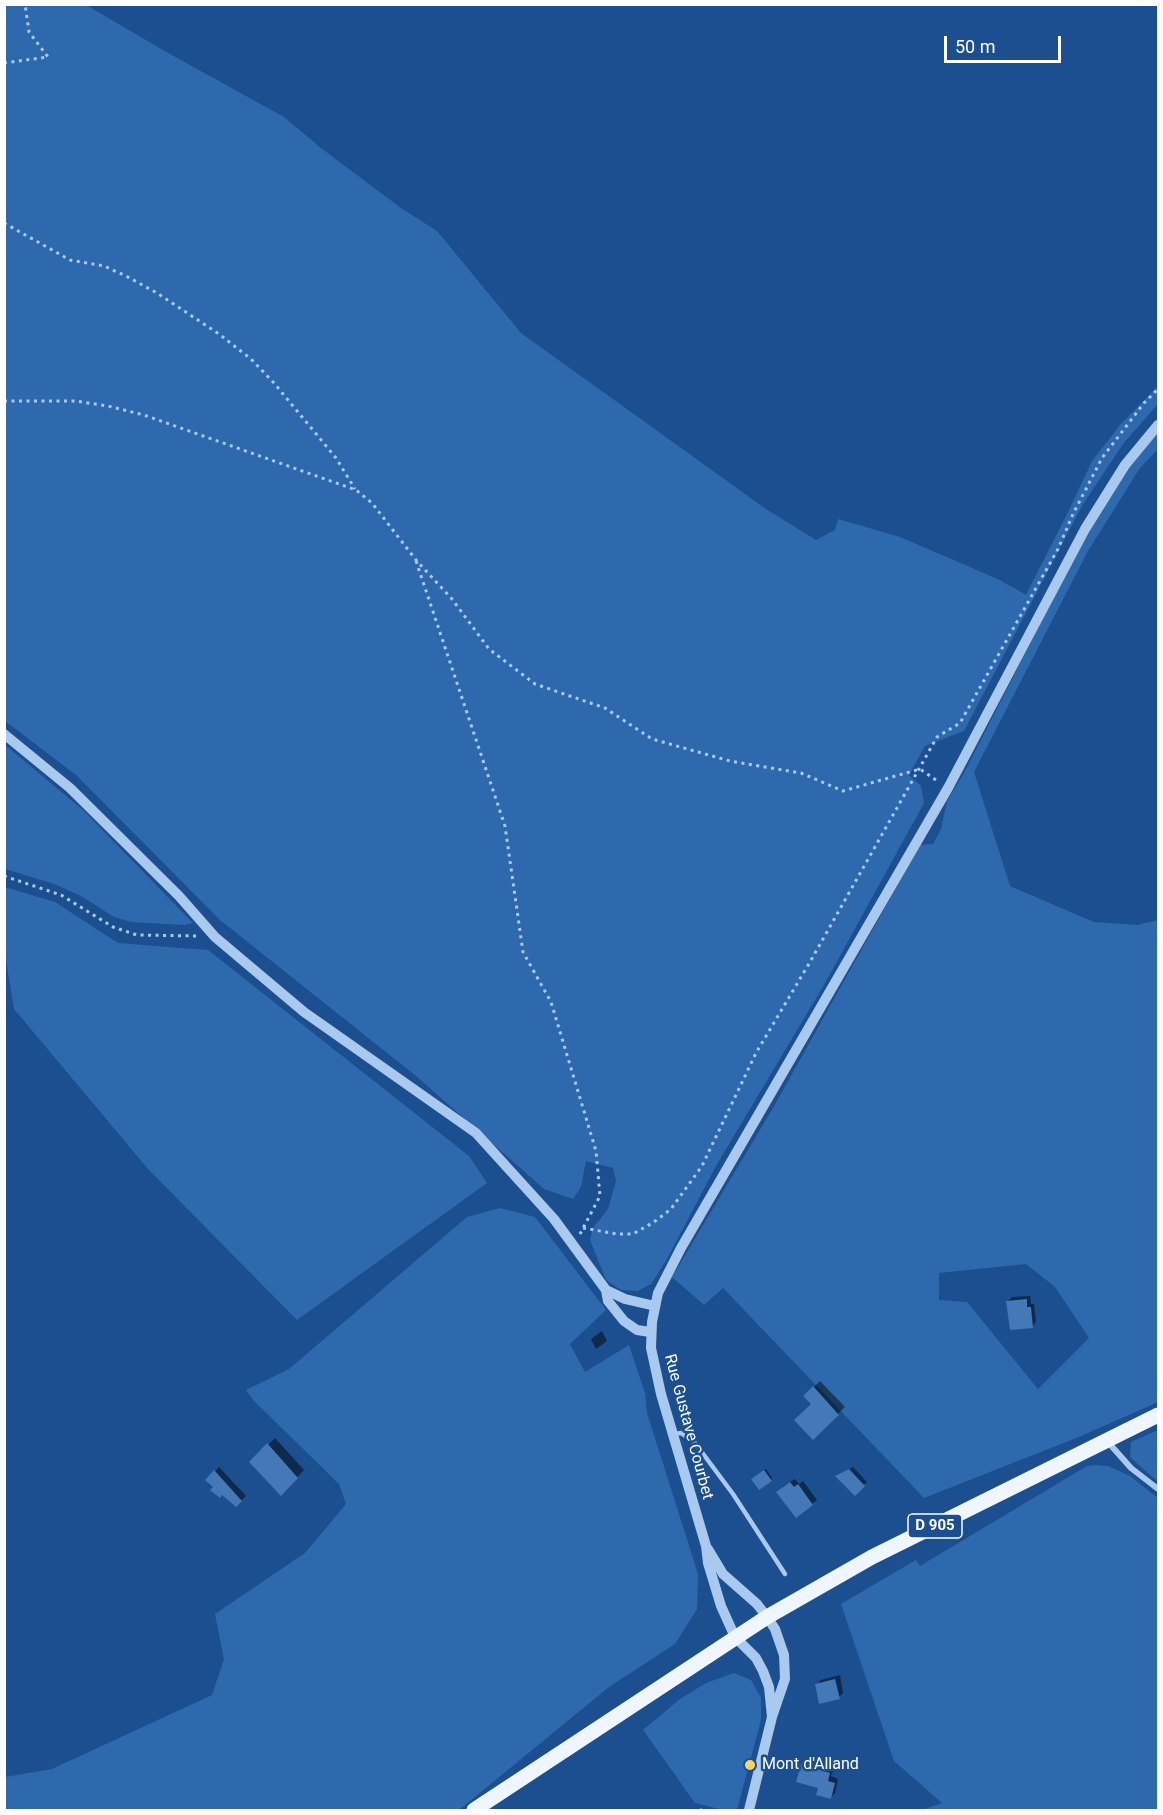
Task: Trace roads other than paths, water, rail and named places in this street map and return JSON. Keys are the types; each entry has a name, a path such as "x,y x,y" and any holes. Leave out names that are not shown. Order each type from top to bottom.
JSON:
{"main road":[{"name":"D 905","path":"474,1810 767,1617 872,1557 1158,1415"}],"street":[{"name":"Rue Gustave Courbet","path":"735,1637 721,1606 708,1563 706,1546 672,1434 651,1348 650,1332 655,1306 664,1279 948,788 1085,529 1125,465 1158,425"},
{"path":"4,734 70,788 179,896 215,937 304,1012 476,1133 554,1219 606,1290 608,1301 624,1321 637,1330 650,1332"},
{"path":"606,1290 625,1299 655,1306"},
{"path":"1106,1440 1131,1468 1158,1489"},
{"name":"Rue Gustave Courbet","path":"706,1546 723,1574 757,1604 767,1617 775,1629 784,1655 784,1680 772,1717 749,1810"},
{"path":"735,1637 756,1658 764,1671 769,1687 772,1717"}],"lane":[{"path":"672,1434 681,1433 695,1443 733,1494 785,1574"}],"place":[{"name":"Mont d'Alland","path":"750,1765"}]}
